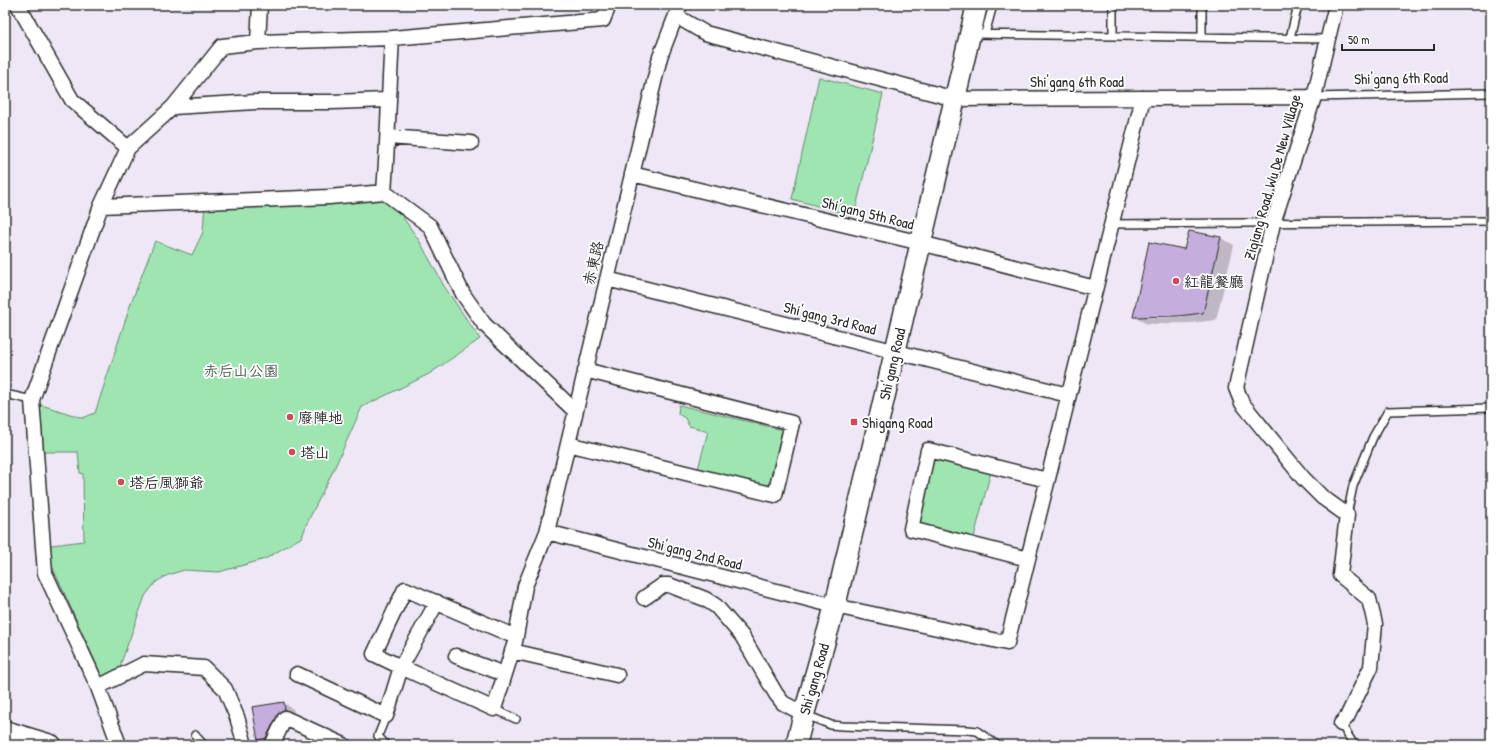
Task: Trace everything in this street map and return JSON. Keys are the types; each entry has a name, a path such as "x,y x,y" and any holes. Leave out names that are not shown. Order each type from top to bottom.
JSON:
{"street":[{"path":"18,5 72,100 128,148"},
{"path":"258,42 260,5"},
{"path":"119,745 98,687 45,573 32,400 101,206 128,148 173,108 222,46 258,42 392,38 603,20 609,5"},
{"name":"Shi'gang Road","path":"796,745 835,606 955,99 978,34 976,5"},
{"name":"Ziqiang Road, Wu De New Village","path":"1336,5 1314,97 1273,223 1236,388 1242,403 1303,478 1322,497 1347,515"},
{"name":"Shi'gang 6th Road","path":"678,11 705,33 955,99 1314,97"},
{"name":"赤東路","path":"494,709 516,637 525,586 547,532 660,57 678,11"},
{"path":"384,192 392,38"},
{"path":"1047,480 928,450 911,529 1028,559 1143,98"},
{"path":"173,108 255,102 388,100"},
{"path":"388,137 471,143"},
{"name":"Shi'gang 5th Road","path":"632,174 921,243 1095,288"},
{"path":"101,206 328,198 384,192 430,226 463,294 484,324 575,411"},
{"name":"Shi'gang 3rd Road","path":"607,279 1068,395"},
{"path":"568,444 775,495 792,423 585,370"},
{"path":"1341,724 1347,717 1371,666 1376,624 1369,599 1340,575 1347,515"},
{"name":"Shi'gang 2nd Road","path":"547,532 835,606 1007,643 1028,559"},
{"path":"644,598 663,585 669,585 705,599 716,606 742,636 776,694 783,703 804,714"},
{"path":"494,709 374,654 406,589 516,637"},
{"path":"297,674 386,716 401,667 437,602"},
{"path":"512,651 617,675"},
{"path":"456,656 504,674"},
{"path":"98,687 144,664 204,668 225,689 237,717 245,745"},
{"path":"272,745 285,718 344,745"},
{"path":"5,730 51,745"}],"lane":[{"path":"993,5 978,34 1328,39"},
{"path":"1112,5 1113,36"},
{"path":"1202,5 1202,37"},
{"path":"1290,38 1298,5"},
{"name":"Shi'gang 6th Road","path":"1314,97 1491,93"},
{"path":"1111,224 1491,221"},
{"path":"5,394 32,400"},
{"path":"1347,515 1353,486 1373,437 1388,411 1491,408"},
{"path":"494,709 516,719"},
{"path":"804,714 831,725 976,731 997,745"},
{"path":"386,716 378,736 386,745"},
{"path":"1341,724 1354,745"},
{"path":"195,735 204,745"}],"green space":[{"path":"819,77 883,94 854,216 792,199"},
{"name":"赤后山公園","path":"384,192 420,242 444,286 480,339 429,374 362,407 334,469 307,523 302,537 265,559 219,572 184,570 168,575 156,582 145,596 121,663 121,672 104,681 43,546 84,541 83,474 80,473 78,452 38,452 35,403 83,418 95,413 131,303 155,241 192,255 203,232 205,202"},
{"path":"679,405 783,430 769,487 698,469 708,431 689,426 685,418 678,414"},
{"path":"932,456 991,471 973,541 915,526"}],"building":[{"name":"紅龍餐廳","path":"1189,231 1221,237 1203,313 1178,316 1133,317 1149,242 1184,249"},
{"path":"284,702 285,710 278,714 266,738 258,740 252,707"}],"place":[{"name":"紅龍餐廳","path":"1176,281"},
{"name":"廢陣地","path":"290,417"},
{"name":"Shigang Road","path":"854,422"},
{"name":"塔山","path":"292,452"},
{"name":"塔后風獅爺","path":"121,482"}]}
